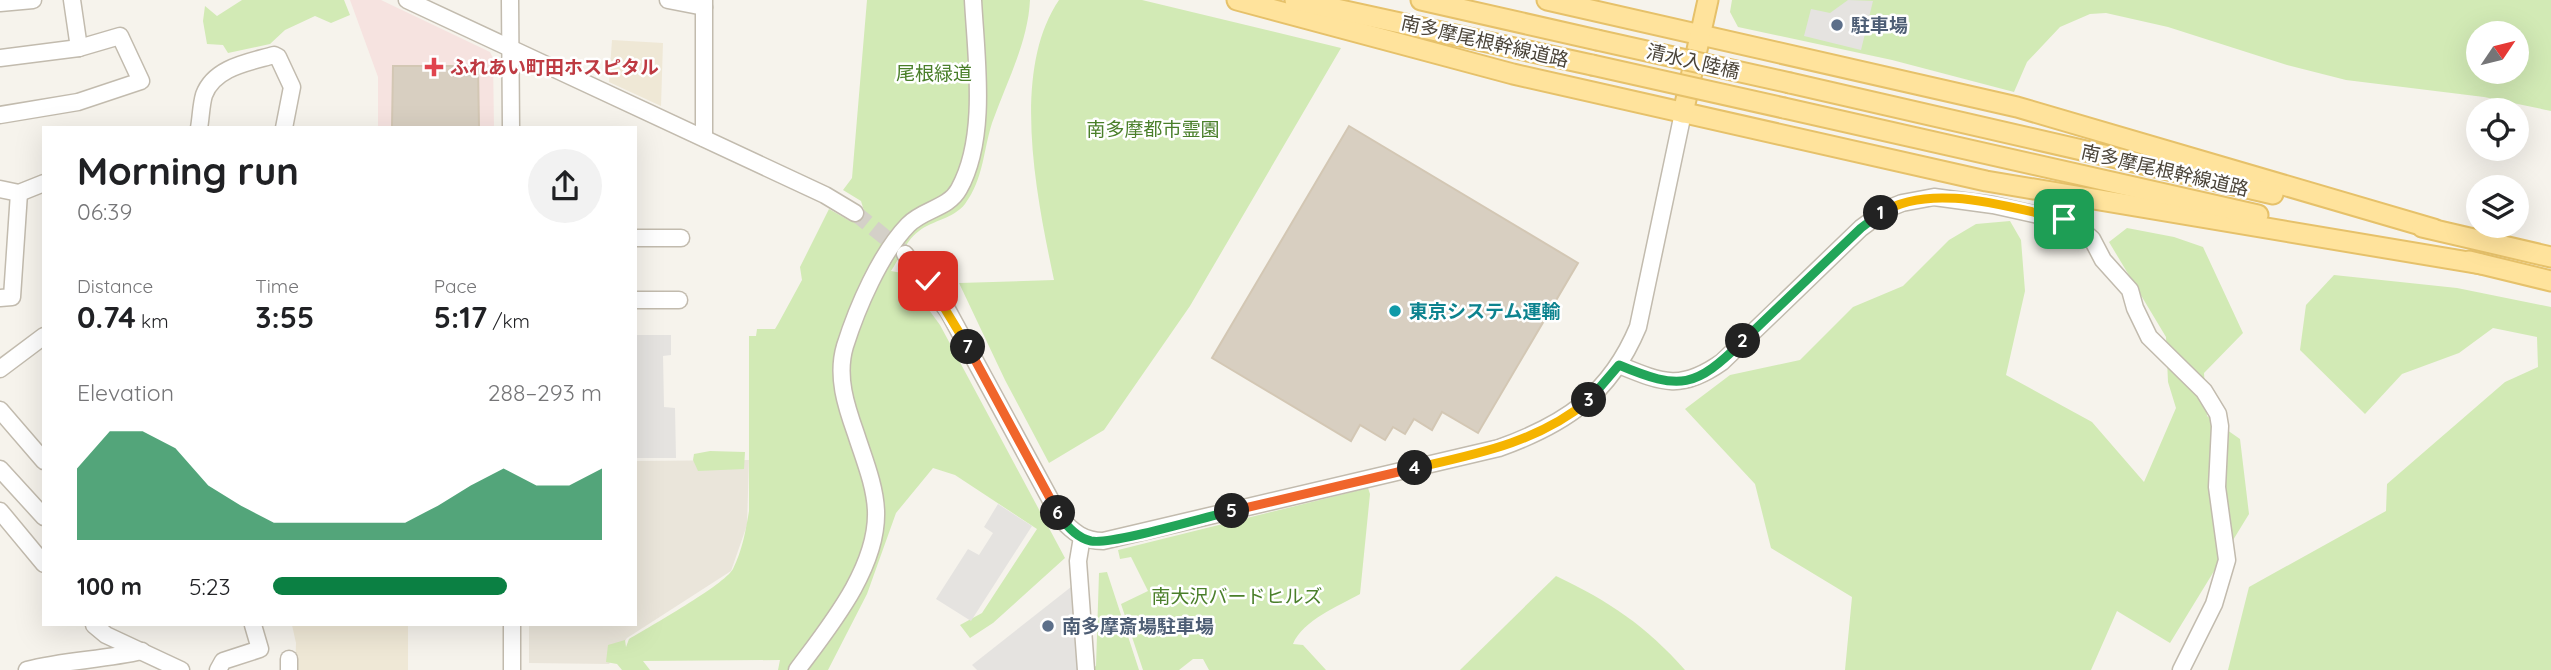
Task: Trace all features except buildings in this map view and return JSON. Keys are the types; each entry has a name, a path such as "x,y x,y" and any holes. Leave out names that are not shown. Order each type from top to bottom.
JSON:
{"main road":[{"path":"1237,0 1513,74 1986,181 2481,264"},
{"name":"南多摩尾根幹線道路","path":"1295,0 1592,65"},
{"name":"南多摩尾根幹線道路","path":"1421,0 1597,40"},
{"path":"1547,0 1699,36 2019,100 2434,229"},
{"path":"1684,113 1707,0"},
{"name":"清水入陸橋","path":"1597,40 1790,83"},
{"name":"清水入陸橋","path":"1592,65 1784,108"},
{"name":"南多摩尾根幹線道路","path":"1790,83 2546,256"},
{"name":"南多摩尾根幹線道路","path":"1784,108 2543,279"}],"street":[{"path":"0,3 33,0"},
{"path":"72,0 79,48"},
{"path":"407,0 825,195 855,213"},
{"path":"510,0 510,126"},
{"path":"668,0 704,3 704,138"},
{"path":"797,670 832,622 871,550 876,512 873,491 842,390 843,357 872,279 883,260 908,224 953,196 967,170 975,141 977,120 973,0"},
{"path":"0,58 79,48 120,36 141,81 78,102 0,115"},
{"path":"199,126 204,93 216,76 230,68 274,55 278,57 292,87 284,126"},
{"path":"905,254 948,310 1061,519 1091,541 1118,537 1500,448 1541,432 1579,408 1599,390 1619,365 1631,344 1643,310 1684,113"},
{"path":"0,189 19,193 42,184"},
{"path":"0,298 12,297 19,193"},
{"path":"1619,365 1655,380 1678,383 1707,373 1861,228 1902,202 1934,197 2064,219 2084,230 2103,260 2130,289 2135,308 2149,337 2199,385 2218,414 2217,487 2227,560 2214,604 2181,670"},
{"path":"637,239 665,246 681,238"},
{"path":"637,300 670,295"},
{"path":"0,369 42,338"},
{"path":"0,410 42,454"},
{"path":"0,469 42,515"},
{"path":"0,511 42,562"},
{"path":"1082,537 1078,561 1086,670"},
{"path":"94,626 106,635 181,670"},
{"path":"218,670 223,661 260,649 253,626"},
{"path":"512,626 512,670"},
{"path":"27,670 59,662 111,659 142,651"}],"shaded area":[{"name":"ふれあい町田ホスピタル","path":"350,0 381,0 490,52 493,58 494,126 378,126 378,77"},
{"name":"駐車場","path":"1848,0 1873,1 1861,50 1804,36 1811,9 1830,13"},
{"path":"612,40 663,43 661,106 609,82"},
{"path":"637,335 671,335 671,355 663,356 664,407 675,408 676,458 637,458"},
{"path":"749,460 747,525 731,571 627,638 609,664 529,663 529,626 637,626 637,461"},
{"path":"998,504 1032,526 971,621 936,599 968,549 979,555 993,533 984,527"},
{"name":"南多摩斎場駐車場","path":"1071,587 1078,670 977,670 972,665"},
{"path":"292,626 408,626 408,670 295,670 296,643"}],"green space":[{"path":"242,0 344,0 350,15 331,23 315,16 285,30 270,44 228,53 223,45 207,44 203,21 205,6 217,16"},
{"name":"尾根緑道","path":"867,0 1030,0 1021,47 992,123 980,174 971,194 955,213 925,227 915,235 891,271 902,273 940,325 1065,558 993,623 970,638 960,625 982,613 1037,529 955,475 933,468 896,513 867,594 828,670 778,670 780,660 643,661 650,670 622,670 617,664 606,662 608,645 625,640 626,647 629,639 716,585 733,569 739,555 749,511 749,336 756,336 757,329 775,329 802,280 800,267 829,209 850,221 857,221 864,211 861,201 843,190 852,178"},
{"name":"南多摩都市霊園","path":"1059,0 1142,0 1341,48 1190,306 1104,430 1049,463 1005,380 959,283 1054,280 1035,175 1031,99 1035,63 1044,29"},
{"path":"1732,0 2551,0 2551,111 2529,106 2529,98 2489,98 2346,80 2287,65 2168,27 2106,13 2090,14 2060,27 2027,62 2014,92 1892,60 1738,27 1730,12"},
{"path":"2010,221 2021,240 2025,291 2006,375 2092,422 2144,482 2176,408 2168,382 2166,337 2109,242 2127,228 2174,237 2203,247 2243,333 2204,373 2207,416 2240,439 2249,514 2170,643 2117,611 2091,670 1845,670 1852,597 1771,548 1755,484 1685,409 1730,375 1800,360 1853,307 1903,286 1949,240 1976,224"},
{"path":"2334,275 2457,288 2551,307 2551,670 2228,670 2249,587 2386,511 2387,484 2505,382 2538,367 2537,337 2493,328 2459,353 2402,374 2365,414 2300,350 2306,305"},
{"path":"710,451 745,452 744,469 698,471 693,460 694,454"},
{"name":"南大沢バードヒルズ","path":"1368,488 1370,494 1360,594 1313,621 1298,635 1293,644 1303,645 1326,670 1209,670 1203,659 1193,659 1179,670 1143,670 1121,604 1148,591 1131,557 1120,559 1118,550"},
{"path":"1107,572 1139,670 1089,670 1096,666 1099,573"},
{"path":"1556,576 1626,616 1656,640 1685,670 1460,670"}],"tunnel":[{"path":"855,213 902,251"}],"place":[{"name":"駐車場","path":"1837,25"},
{"name":"ふれあい町田ホスピタル","path":"434,67"},
{"name":"東京システム運輸","path":"1395,311"},
{"name":"南多摩斎場駐車場","path":"1048,626"}],"route":[{"path":"928,281 948,310 1061,519 1082,537 1091,541 1103,541 1500,448 1541,432 1579,408 1599,390 1619,365 1667,383 1694,379 1722,362 1861,228 1887,209 1902,202 1934,197 1955,199 2064,219"}]}
